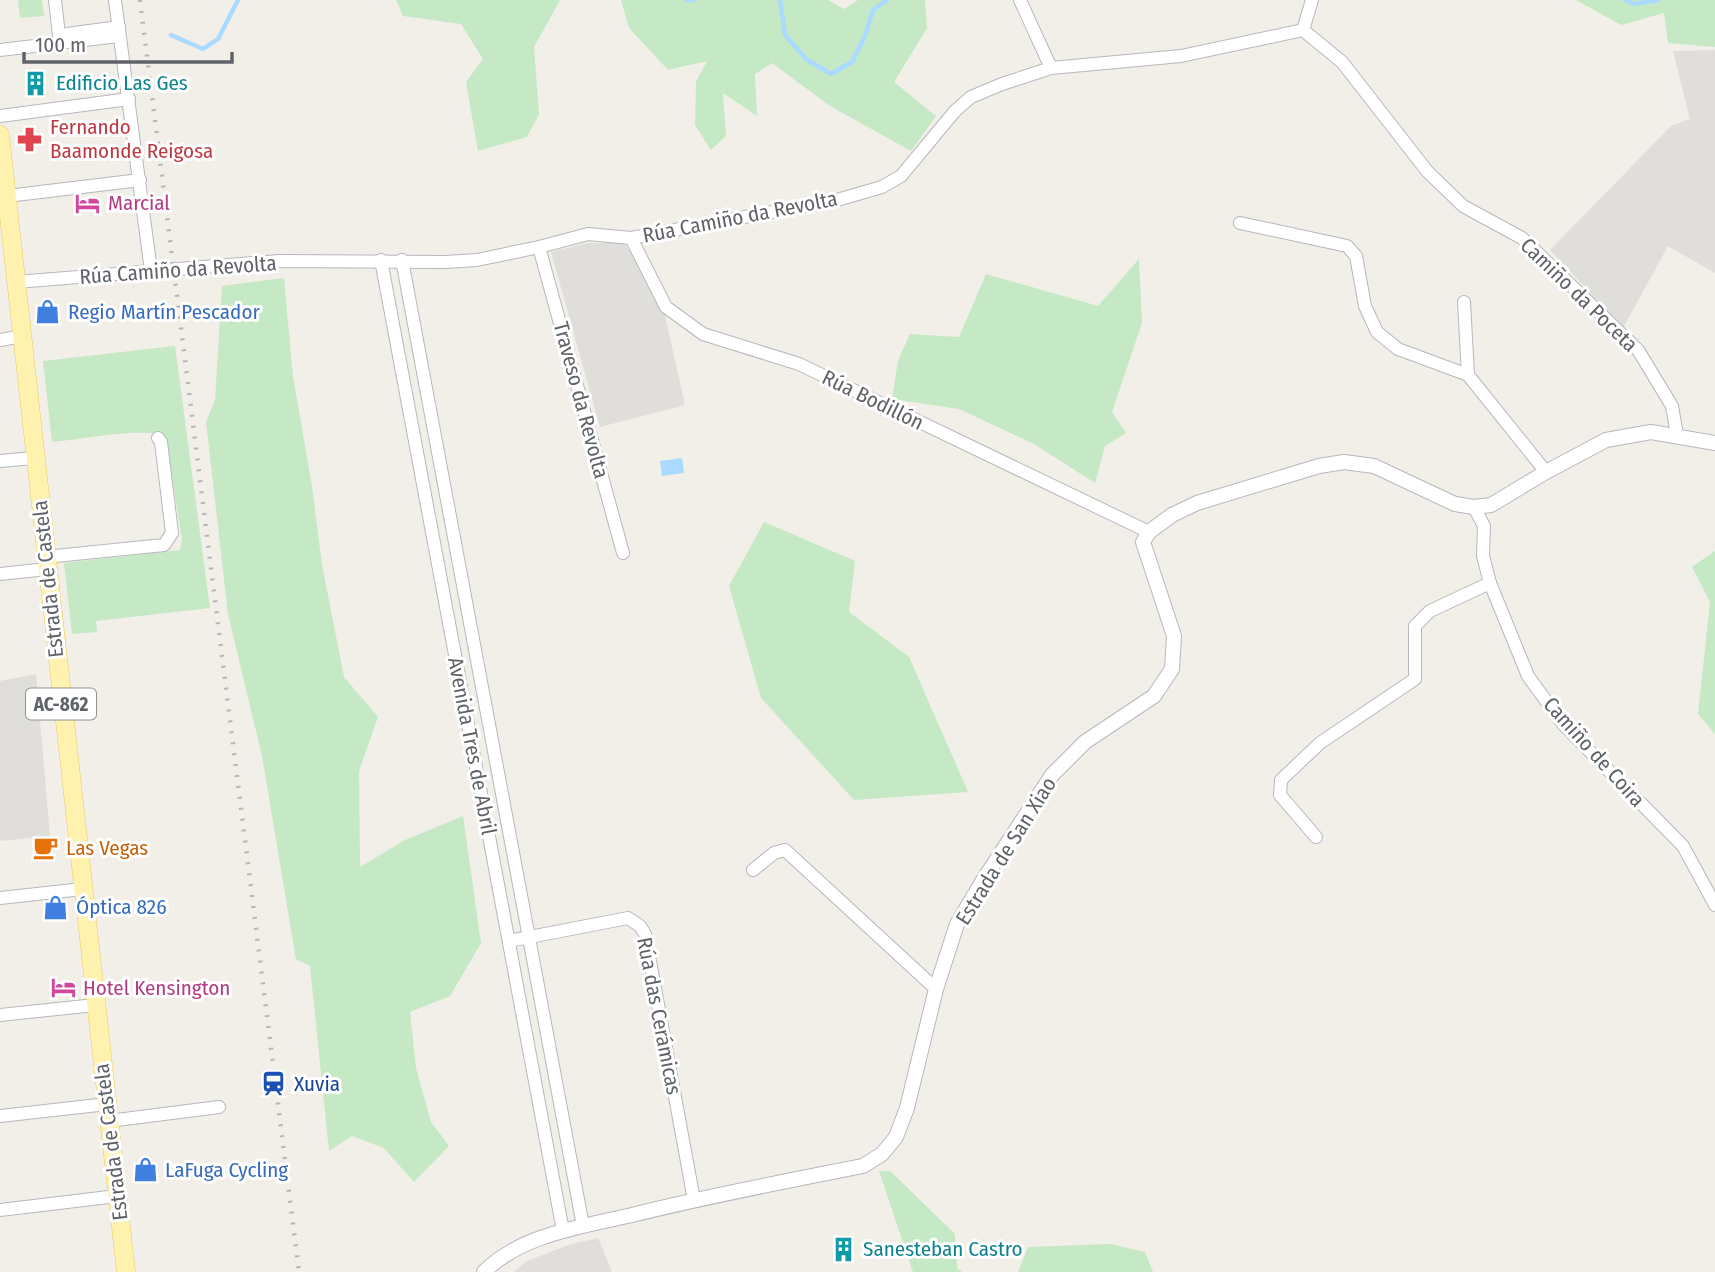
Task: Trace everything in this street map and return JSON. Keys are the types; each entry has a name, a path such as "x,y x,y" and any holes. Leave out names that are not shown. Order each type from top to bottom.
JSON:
{"main road":[{"name":"Estrada de Castela","path":"0,135 126,1272"}],"street":[{"path":"55,0 59,35"},
{"path":"115,0 151,271"},
{"path":"1020,0 1051,68"},
{"path":"1303,30 1312,0"},
{"name":"Rúa Camiño da Revolta","path":"16,282 279,261 477,260 588,234 631,237 837,200 882,187 901,176 955,111 971,97 1051,68 1181,56 1303,30"},
{"name":"Camiño da Poceta","path":"1303,30 1342,62 1436,180 1463,206 1522,238 1638,350 1672,405 1677,435"},
{"path":"0,39 4,41 119,32"},
{"path":"0,50 119,32"},
{"path":"0,116 129,99"},
{"path":"7,196 140,180"},
{"path":"1240,223 1347,246 1356,256 1365,306 1377,332 1398,349 1468,375 1546,472"},
{"name":"Rúa Bodillón","path":"631,237 666,307 703,334 799,364 1149,532"},
{"name":"Traveso da Revolta","path":"538,247 623,553"},
{"name":"Avenida Tres de Abril","path":"381,260 563,1231"},
{"name":"Avenida Tres de Abril","path":"402,260 583,1227"},
{"path":"1464,302 1468,375"},
{"path":"0,340 22,336"},
{"path":"1149,532 1172,515 1197,503 1319,466 1344,462 1374,466 1455,504 1474,507 1491,505 1606,440 1651,432 1715,443"},
{"path":"0,574 46,563 164,545 169,541 172,533 161,442 158,438"},
{"path":"0,461 34,458"},
{"name":"Camiño de Coira","path":"1474,507 1484,526 1483,555 1490,583 1528,676 1563,724 1683,846 1715,905"},
{"name":"Estrada de San Xiao","path":"484,1272 498,1258 519,1247 563,1231 694,1200 863,1166 882,1154 896,1137 907,1108 936,989 957,924 1052,775 1085,742 1154,696 1172,669 1174,636 1143,542 1149,532"},
{"path":"1316,837 1280,795 1281,780 1320,743 1415,679 1415,626 1430,611 1490,583"},
{"path":"753,870 774,853 785,850 936,989"},
{"path":"0,898 82,889"},
{"name":"Rúa das Cerámicas","path":"509,941 628,918 640,926 645,934 694,1200"},
{"path":"0,1015 95,1005"},
{"path":"0,1116 219,1107"},
{"path":"0,1210 117,1196"}],"shaded area":[{"path":"1715,50 1715,273 1668,246 1623,328 1550,250 1671,126 1690,119 1673,51"},
{"path":"587,243 623,243 631,253 664,311 685,405 600,427 551,252"},
{"path":"36,674 50,836 0,841 0,681"},
{"path":"598,1238 612,1272 514,1272 527,1261 571,1244"}],"green space":[{"path":"18,0 42,0 44,16 20,18"},
{"path":"396,0 560,0 534,47 539,114 527,137 478,151 466,82 483,59 461,24 403,16"},
{"path":"621,0 828,0 844,9 858,0 925,0 927,28 894,82 936,116 911,151 830,106 772,63 755,74 757,116 723,93 726,136 711,150 695,125 696,82 707,61 668,70 629,28"},
{"path":"1576,0 1715,0 1715,47 1668,43 1664,13 1621,25"},
{"path":"1139,259 1142,323 1112,412 1126,433 1105,446 1095,483 1034,444 959,409 892,399 898,361 910,334 959,337 986,274 1098,306"},
{"path":"284,278 293,377 312,486 322,565 344,677 378,717 359,771 360,867 405,840 463,816 481,943 450,996 410,1012 416,1068 431,1122 449,1146 414,1182 384,1148 352,1136 329,1151 310,966 296,959 262,756 228,614 206,422 215,400 222,286"},
{"path":"175,346 210,608 96,621 97,632 72,634 64,563 180,550 182,540 166,437 128,433 52,442 43,361"},
{"path":"764,522 855,561 849,612 909,657 968,792 854,800 761,698 729,586"},
{"path":"1715,551 1715,734 1698,714 1710,602 1692,567"},
{"path":"879,1171 890,1171 955,1234 957,1268 962,1272 913,1272"},
{"path":"1110,1244 1145,1252 1153,1272 1018,1272 1028,1247"}],"water":[{"path":"682,458 684,473 662,476 660,461"}],"waterway":[{"path":"171,35 203,49 218,39 238,0"},
{"path":"687,0 694,0"},
{"path":"780,0 785,35 806,59 831,74 852,62 865,36 873,10 887,0"},
{"path":"1626,0 1634,4 1658,0"}],"railway":[{"path":"140,0 299,1272"}],"place":[{"name":"Edificio Las Ges","path":"36,83"},
{"name":"Fernando Baamonde Reigosa","path":"30,139"},
{"name":"Marcial","path":"88,203"},
{"name":"Regio Martín Pescador","path":"48,312"},
{"name":"Las Vegas","path":"46,848"},
{"name":"Óptica 826","path":"56,907"},
{"name":"Hotel Kensington","path":"63,988"},
{"name":"Xuvia","path":"274,1084"},
{"name":"LaFuga Cycling","path":"145,1170"},
{"name":"Sanesteban Castro","path":"843,1249"}]}
